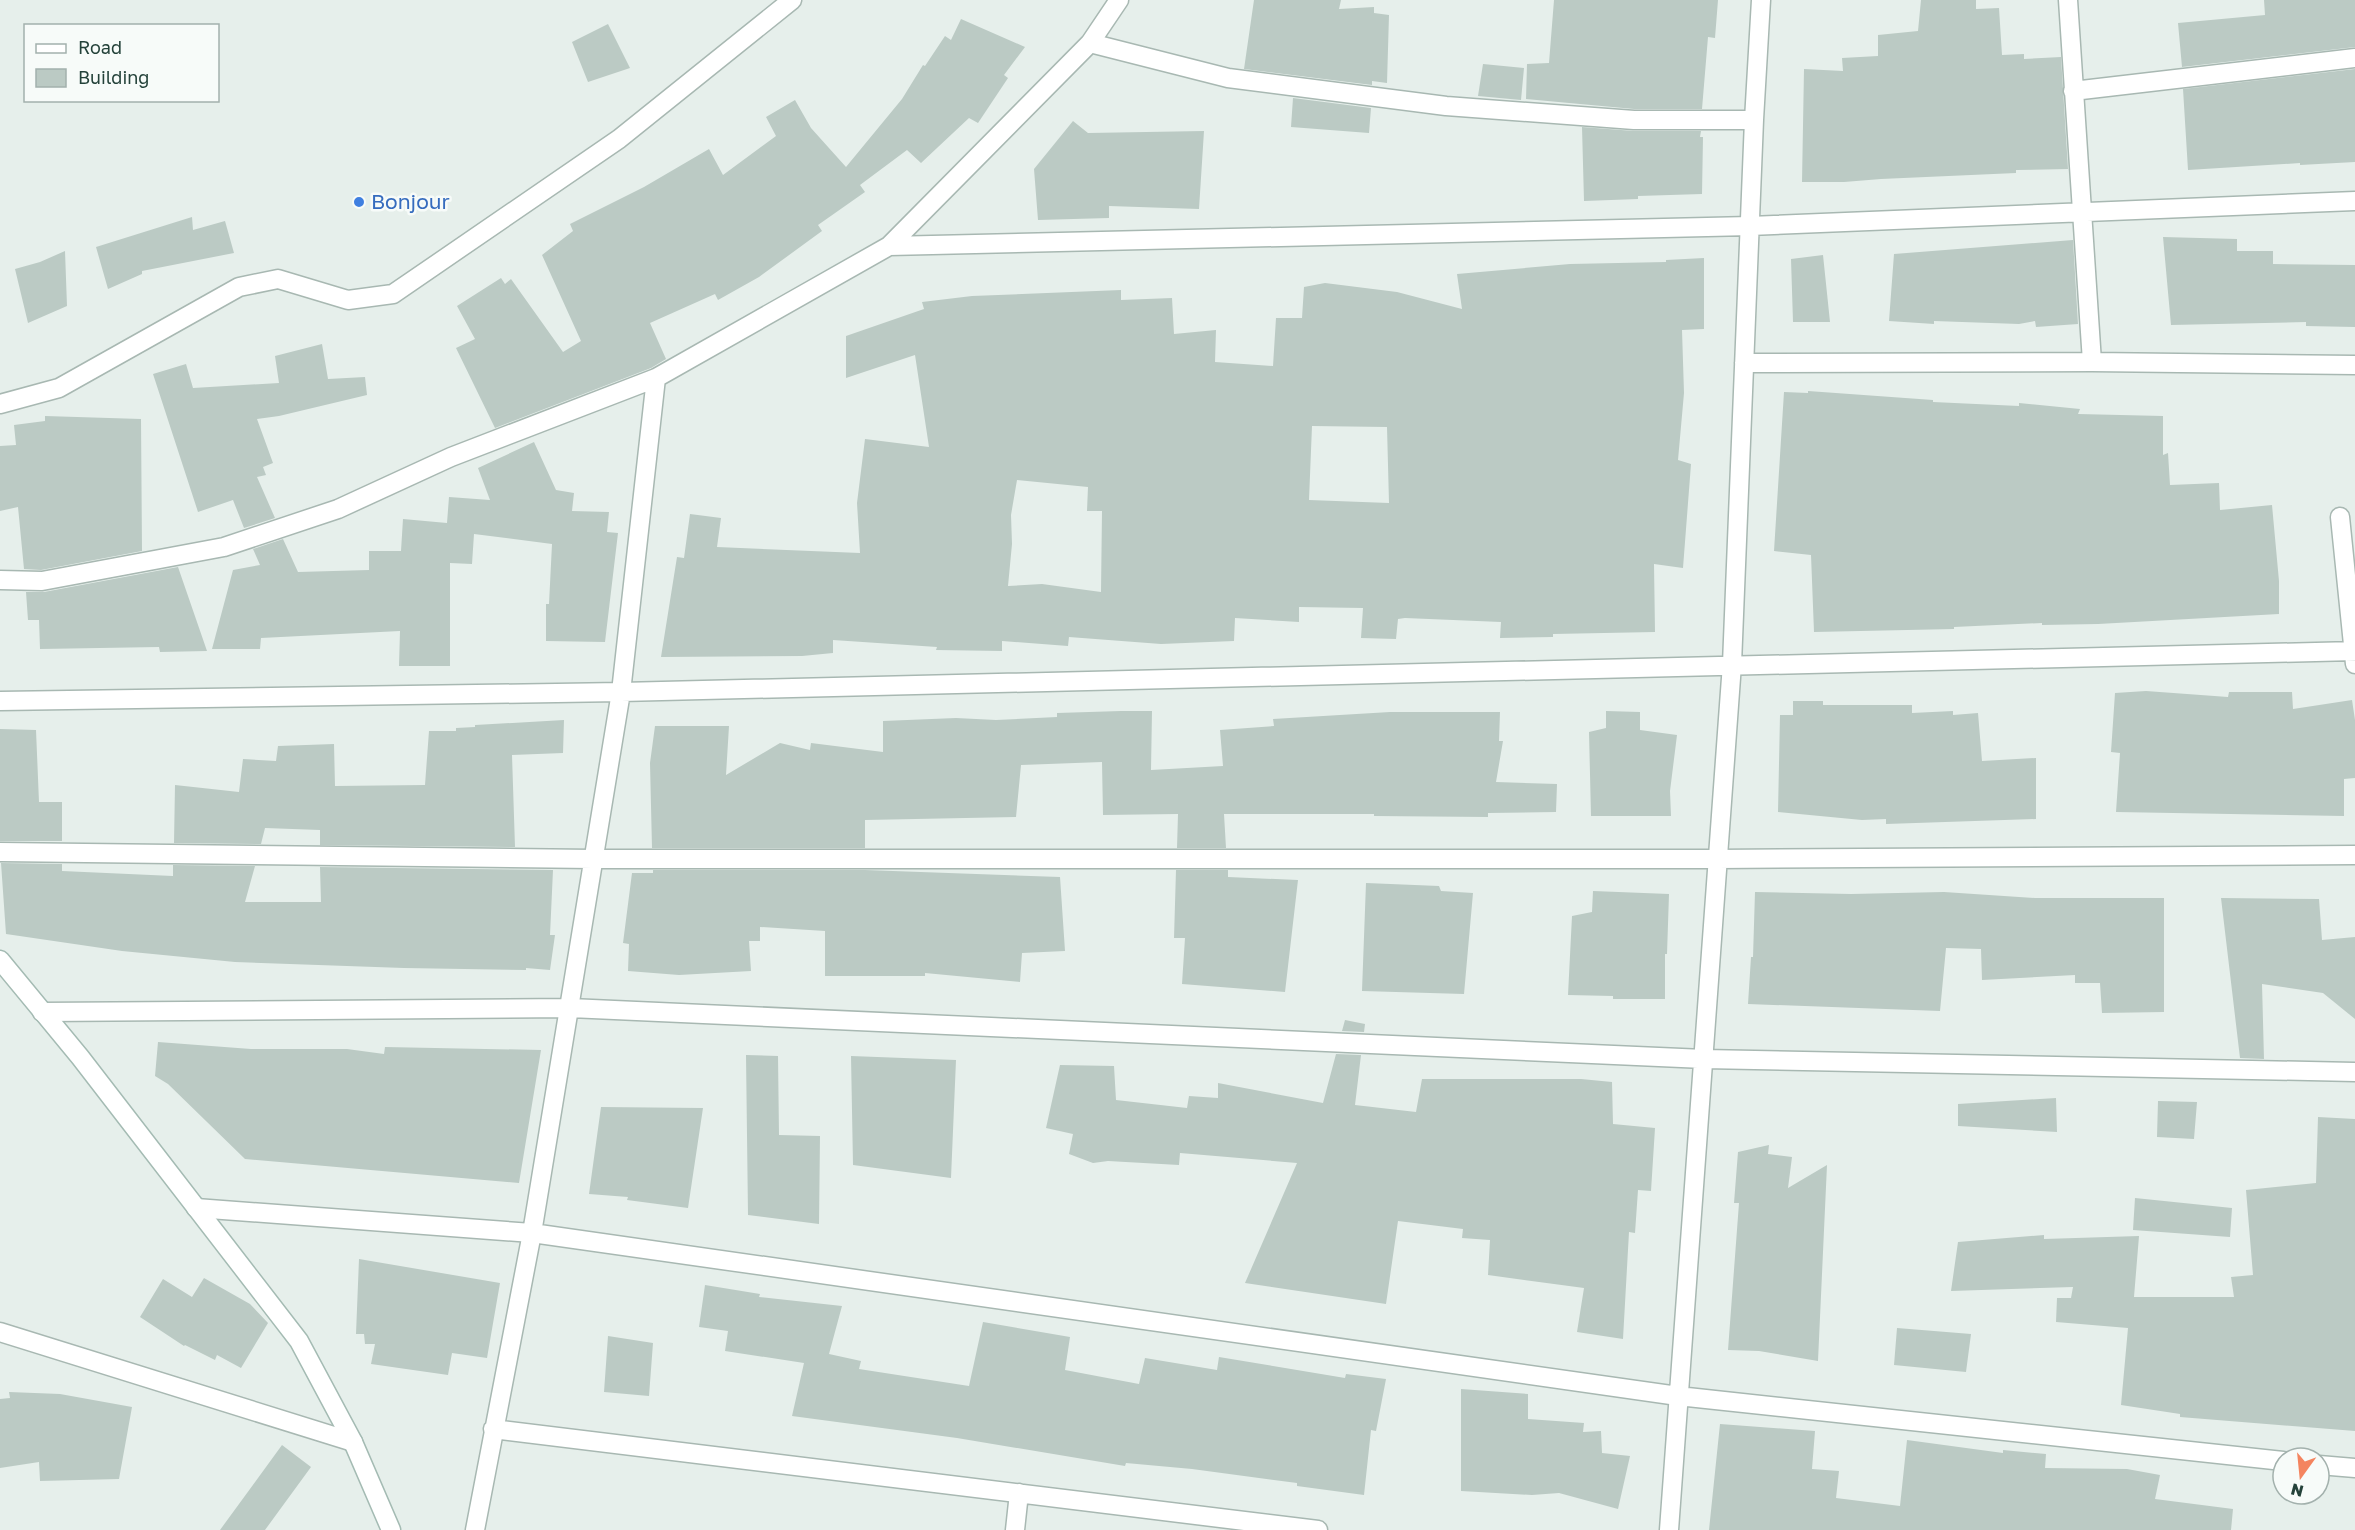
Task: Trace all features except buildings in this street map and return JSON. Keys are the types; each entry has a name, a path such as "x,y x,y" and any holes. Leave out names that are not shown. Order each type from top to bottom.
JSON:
{"street":[{"path":"0,404 59,388 240,287 278,279 348,300 393,294 619,139 792,0"},
{"path":"0,580 42,581 224,547 338,509 451,457 656,378 889,246 1090,43 1119,0"},
{"path":"1669,1530 1732,664 1761,0"},
{"path":"2068,0 2092,362"},
{"path":"1090,43 1228,78 1446,106 1634,120 1754,120"},
{"path":"2073,91 2355,58"},
{"path":"889,246 1750,226 2355,201"},
{"path":"1744,363 2092,362 2355,365"},
{"path":"475,1530 532,1233 621,692 656,378"},
{"path":"0,701 621,692 1732,664 2354,655 2340,517"},
{"path":"0,852 593,859 2355,855"},
{"path":"0,960 80,1056 299,1341 353,1442 391,1530"},
{"path":"42,1012 570,1008 1704,1059 2355,1072"},
{"path":"196,1208 532,1233 1678,1396 2271,1460"},
{"path":"0,1332 353,1442"},
{"path":"493,1429 1318,1530"},
{"path":"2331,1466 2355,1468"},
{"path":"1016,1530 1019,1493"}],"place":[{"name":"Bonjour","path":"359,202"}]}
